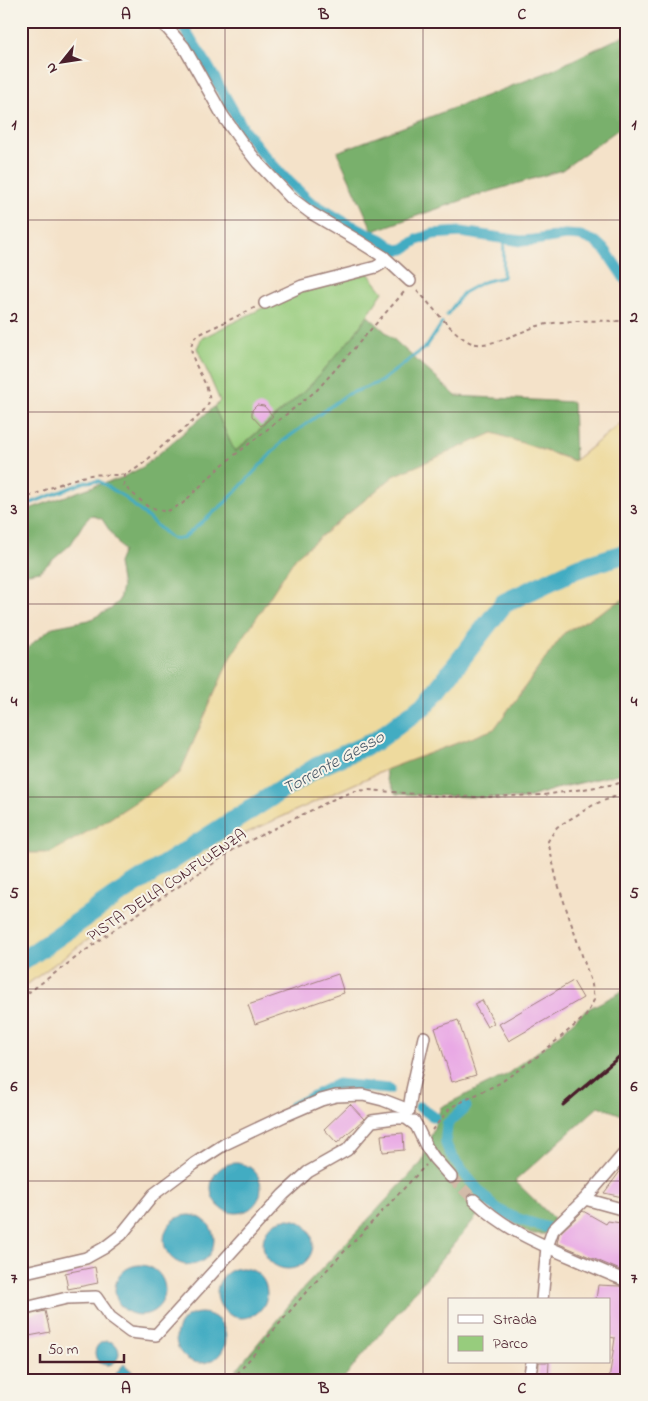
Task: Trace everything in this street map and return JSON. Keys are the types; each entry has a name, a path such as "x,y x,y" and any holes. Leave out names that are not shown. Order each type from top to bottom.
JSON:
{"street":[{"path":"159,21 184,47 223,116 243,144 291,198 311,213 384,258 411,282"},
{"path":"265,303 302,286 376,267 381,264 384,258"},
{"path":"424,1037 412,1090 410,1110 426,1146 451,1177"},
{"path":"21,1273 86,1258 104,1248 121,1235 154,1194 194,1164 225,1144 320,1100 336,1096 363,1095 410,1110"},
{"path":"21,1309 67,1298 96,1297 110,1317 130,1332 156,1335 283,1195 308,1172 347,1150 372,1121 406,1118 416,1126"},
{"path":"542,1298 547,1247 553,1230 585,1199 625,1154"},
{"path":"585,1199 625,1210"},
{"path":"474,1200 506,1226 524,1237 627,1281"},
{"path":"529,1380 532,1364"}],"path":[{"path":"125,474 124,486 147,506 166,512 182,504 221,466 317,390 411,282 458,334 472,343 482,344 538,326 567,322 627,322"},
{"path":"21,500 87,475 102,474 115,476 125,474 138,467 196,417 208,404 207,388 197,368 191,346 192,340 196,336 265,303"},
{"name":"PISTA DELLA CONFLUENZA","path":"21,998 115,929 239,846 334,799 355,791 369,790 477,797 544,795 627,781"},
{"path":"426,1146 432,1129 451,1107 500,1083 538,1056 586,1016 594,1000 592,984 557,881 548,841 557,827 594,804 627,792"},
{"path":"232,1380 306,1292 422,1168 434,1158"}],"green space":[{"path":"627,34 627,123 562,170 469,198 373,231 337,152 546,73"},
{"path":"368,273 383,292 354,335 308,388 234,452 214,407 220,401 197,348 202,338 305,287"},
{"path":"368,316 456,396 573,402 575,461 493,433 394,476 296,557 230,658 180,773 103,823 50,853 21,853 21,653 25,652 53,627 89,620 111,609 119,600 122,587 118,563 123,551 102,519 91,515 71,544 40,571 28,573 21,571 21,512 119,479 143,467 214,407 235,452 308,388"},
{"path":"627,597 627,772 559,788 523,799 396,794 387,780 385,770 494,729 564,633"},
{"path":"627,989 627,1117 599,1106 515,1181 554,1219 550,1229 545,1234 530,1234 486,1205 342,1380 228,1380 299,1293 422,1162 441,1107 506,1075 547,1045 586,1010"}],"sand":[{"path":"627,418 627,597 564,633 494,729 385,770 242,835 73,950 21,989 21,853 50,853 103,823 180,773 230,658 296,557 394,476 493,433 574,461"}],"water":[{"path":"236,1163 245,1165 256,1174 261,1188 259,1197 250,1208 236,1213 227,1211 216,1202 211,1188 213,1179 222,1168"},
{"path":"189,1215 198,1217 209,1226 214,1240 212,1249 203,1260 189,1265 180,1263 169,1254 164,1240 166,1231 175,1220"},
{"path":"288,1219 297,1221 308,1230 313,1244 311,1253 302,1264 288,1269 279,1267 268,1258 263,1244 265,1235 274,1224"},
{"path":"140,1265 149,1267 160,1276 165,1290 163,1299 154,1310 140,1315 131,1313 120,1304 115,1290 117,1281 126,1270"},
{"path":"242,1268 251,1270 262,1279 267,1293 265,1302 256,1313 242,1318 233,1316 222,1307 217,1293 219,1284 228,1273"},
{"path":"201,1313 210,1315 221,1324 226,1338 224,1347 215,1358 201,1363 192,1361 181,1352 176,1338 178,1329 187,1318"},
{"path":"107,1341 116,1344 119,1353 116,1362 107,1365 98,1362 95,1353 98,1344"},
{"path":"124,1364 141,1380 110,1380"}],"building":[{"path":"257,405 264,406 273,416 261,426 252,416 252,410"},
{"path":"338,974 344,993 255,1024 248,1005"},
{"path":"573,981 583,998 509,1041 499,1024"},
{"path":"482,1000 494,1023 487,1027 474,1004"},
{"path":"458,1020 476,1075 452,1082 435,1028"},
{"path":"350,1104 364,1119 337,1143 324,1129"},
{"path":"403,1133 404,1150 383,1152 381,1135"},
{"path":"627,1162 627,1198 604,1193"},
{"path":"583,1211 606,1224 608,1221 627,1224 627,1273 557,1243 559,1234"},
{"path":"95,1267 98,1283 68,1289 65,1273"},
{"path":"598,1285 627,1288 627,1380 609,1380 615,1338 610,1337 610,1298 596,1298"},
{"path":"45,1311 50,1332 29,1336 24,1316"},
{"path":"539,1364 549,1364 548,1380 538,1380"}],"waterway":[{"path":"177,21 205,61 244,130 263,154 309,201 344,222 382,240 396,250 404,249 417,240 433,234 461,232 521,241 565,235 581,236 596,242 606,251 627,282"},
{"path":"447,315 463,293 483,282 503,277 504,239"},
{"path":"21,507 85,482 99,481 124,497 171,538 182,539 226,502 283,441 346,395 380,382 427,346 442,323"},
{"name":"Torrente Gesso","path":"21,962 113,898 317,767 376,741 427,703 504,603 576,569 627,553"},
{"path":"292,1107 338,1084 389,1089"},
{"path":"420,1107 434,1117"},
{"path":"466,1107 447,1124 446,1143 460,1168 498,1209 516,1218 548,1228"}],"tunnel":[{"path":"451,1177 474,1200"}],"railway":[{"path":"563,1105 627,1050"}]}
